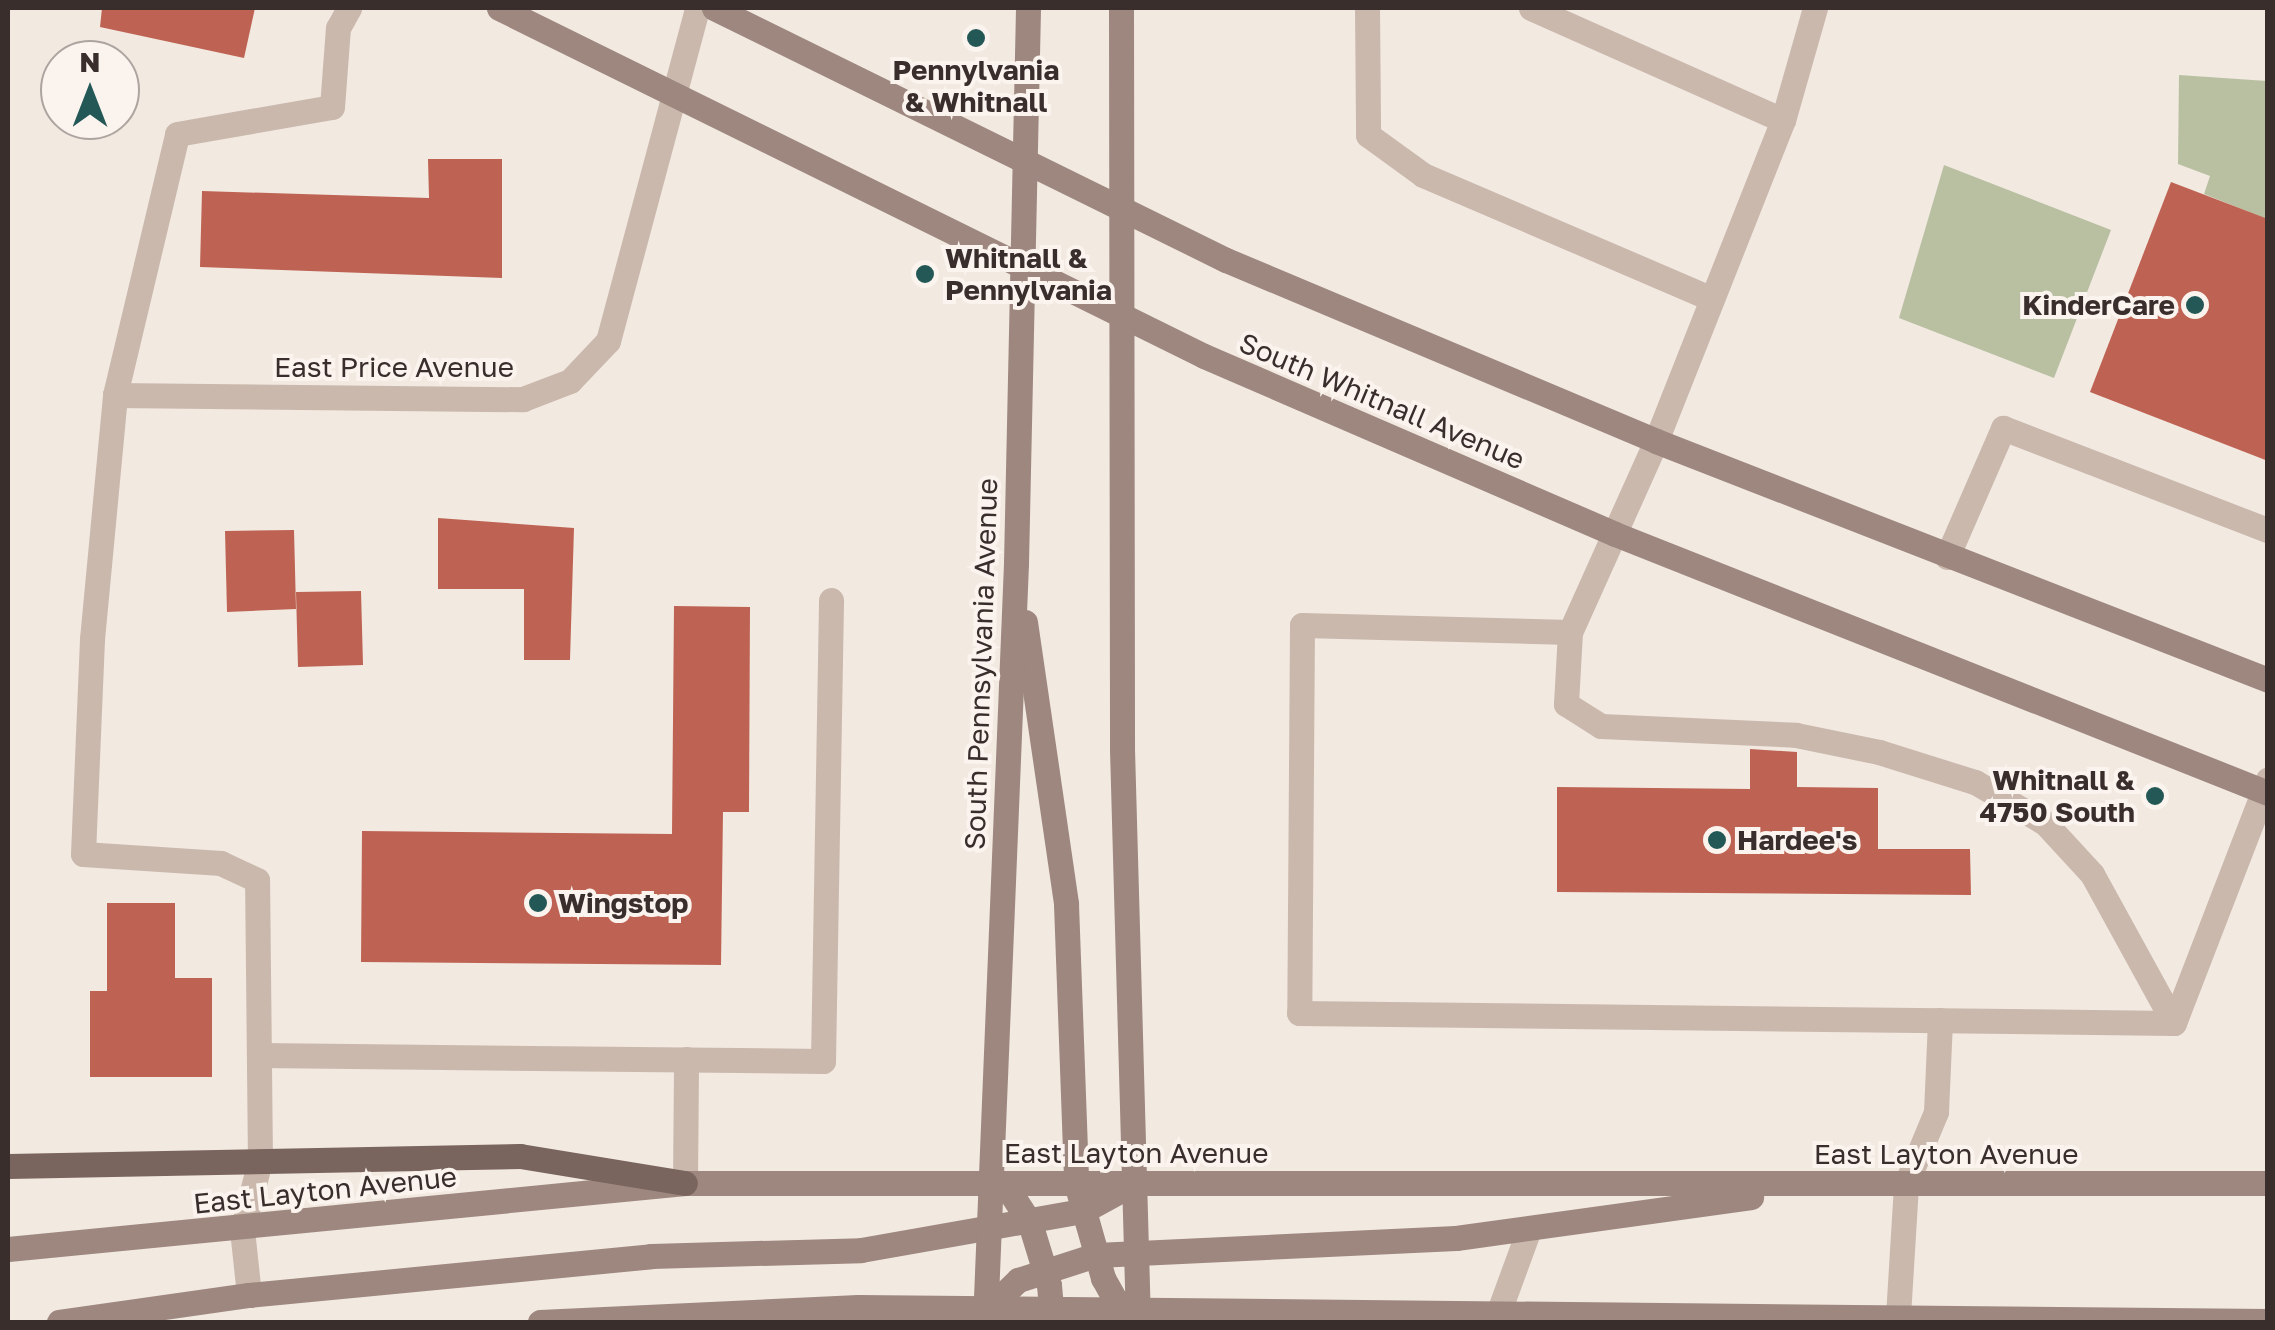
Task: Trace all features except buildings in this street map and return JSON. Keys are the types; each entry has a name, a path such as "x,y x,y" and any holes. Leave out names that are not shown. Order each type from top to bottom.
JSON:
{"main road":[{"name":"South Whitnall Avenue","path":"498,8 1121,317 1615,534 2266,787"},
{"path":"714,8 1226,260 1656,441 2268,680"},
{"name":"South Pennsylvania Avenue","path":"985,1317 1016,563 1028,8"},
{"path":"1121,8 1122,749 1138,1318"},
{"path":"1016,563 1066,904 1076,1183 1096,1255 1115,1300 1138,1318"},
{"path":"8,1166 520,1156 685,1183"},
{"path":"58,1322 249,1295 651,1256 860,1250 989,1231 1083,1211 1136,1182"},
{"name":"East Layton Avenue","path":"8,1249 242,1230 685,1183 2268,1183"},
{"path":"992,1183 1010,1192 1030,1223 1044,1267 1052,1317"},
{"path":"985,1317 1044,1267 1096,1255 1356,1246 1529,1229 1839,1184"},
{"path":"540,1322 637,1318 1898,1316 2268,1321"}],"street":[{"path":"249,1295 242,1230 260,1161 258,880 222,863 84,854 92,639 115,395 177,134 332,108 338,28 349,8"},
{"name":"East Price Avenue","path":"115,395 523,399 570,380 608,341 697,8"},
{"path":"1367,8 1368,135 1423,175 1710,298"},
{"path":"1530,8 1783,120"},
{"path":"1815,8 1783,120 1656,441 1570,632 1566,704 1601,726 1796,735 1879,752 1975,782 2045,823 2092,874 2174,1023"},
{"path":"1947,557 2003,428 2268,530"},
{"path":"259,1055 823,1061 830,600"},
{"path":"1570,632 1302,625 1299,1013 2174,1023"},
{"path":"2174,1023 2266,787"},
{"path":"1898,1316 1906,1184 1936,1112 1940,1020"},
{"path":"685,1183 686,1059"},
{"path":"1496,1318 1529,1229"}],"green space":[{"path":"2179,75 2267,81 2267,219 2204,194 2210,176 2178,164"},
{"path":"1944,165 2111,230 2054,378 1899,318"}],"place":[{"name":"Pennylvania & Whitnall","path":"976,38"},
{"name":"Whitnall & Pennylvania","path":"925,274"},
{"name":"KinderCare","path":"2195,305"},
{"name":"Whitnall & 4750 South","path":"2155,796"},
{"name":"Hardee's","path":"1717,840"},
{"name":"Wingstop","path":"538,903"}]}
